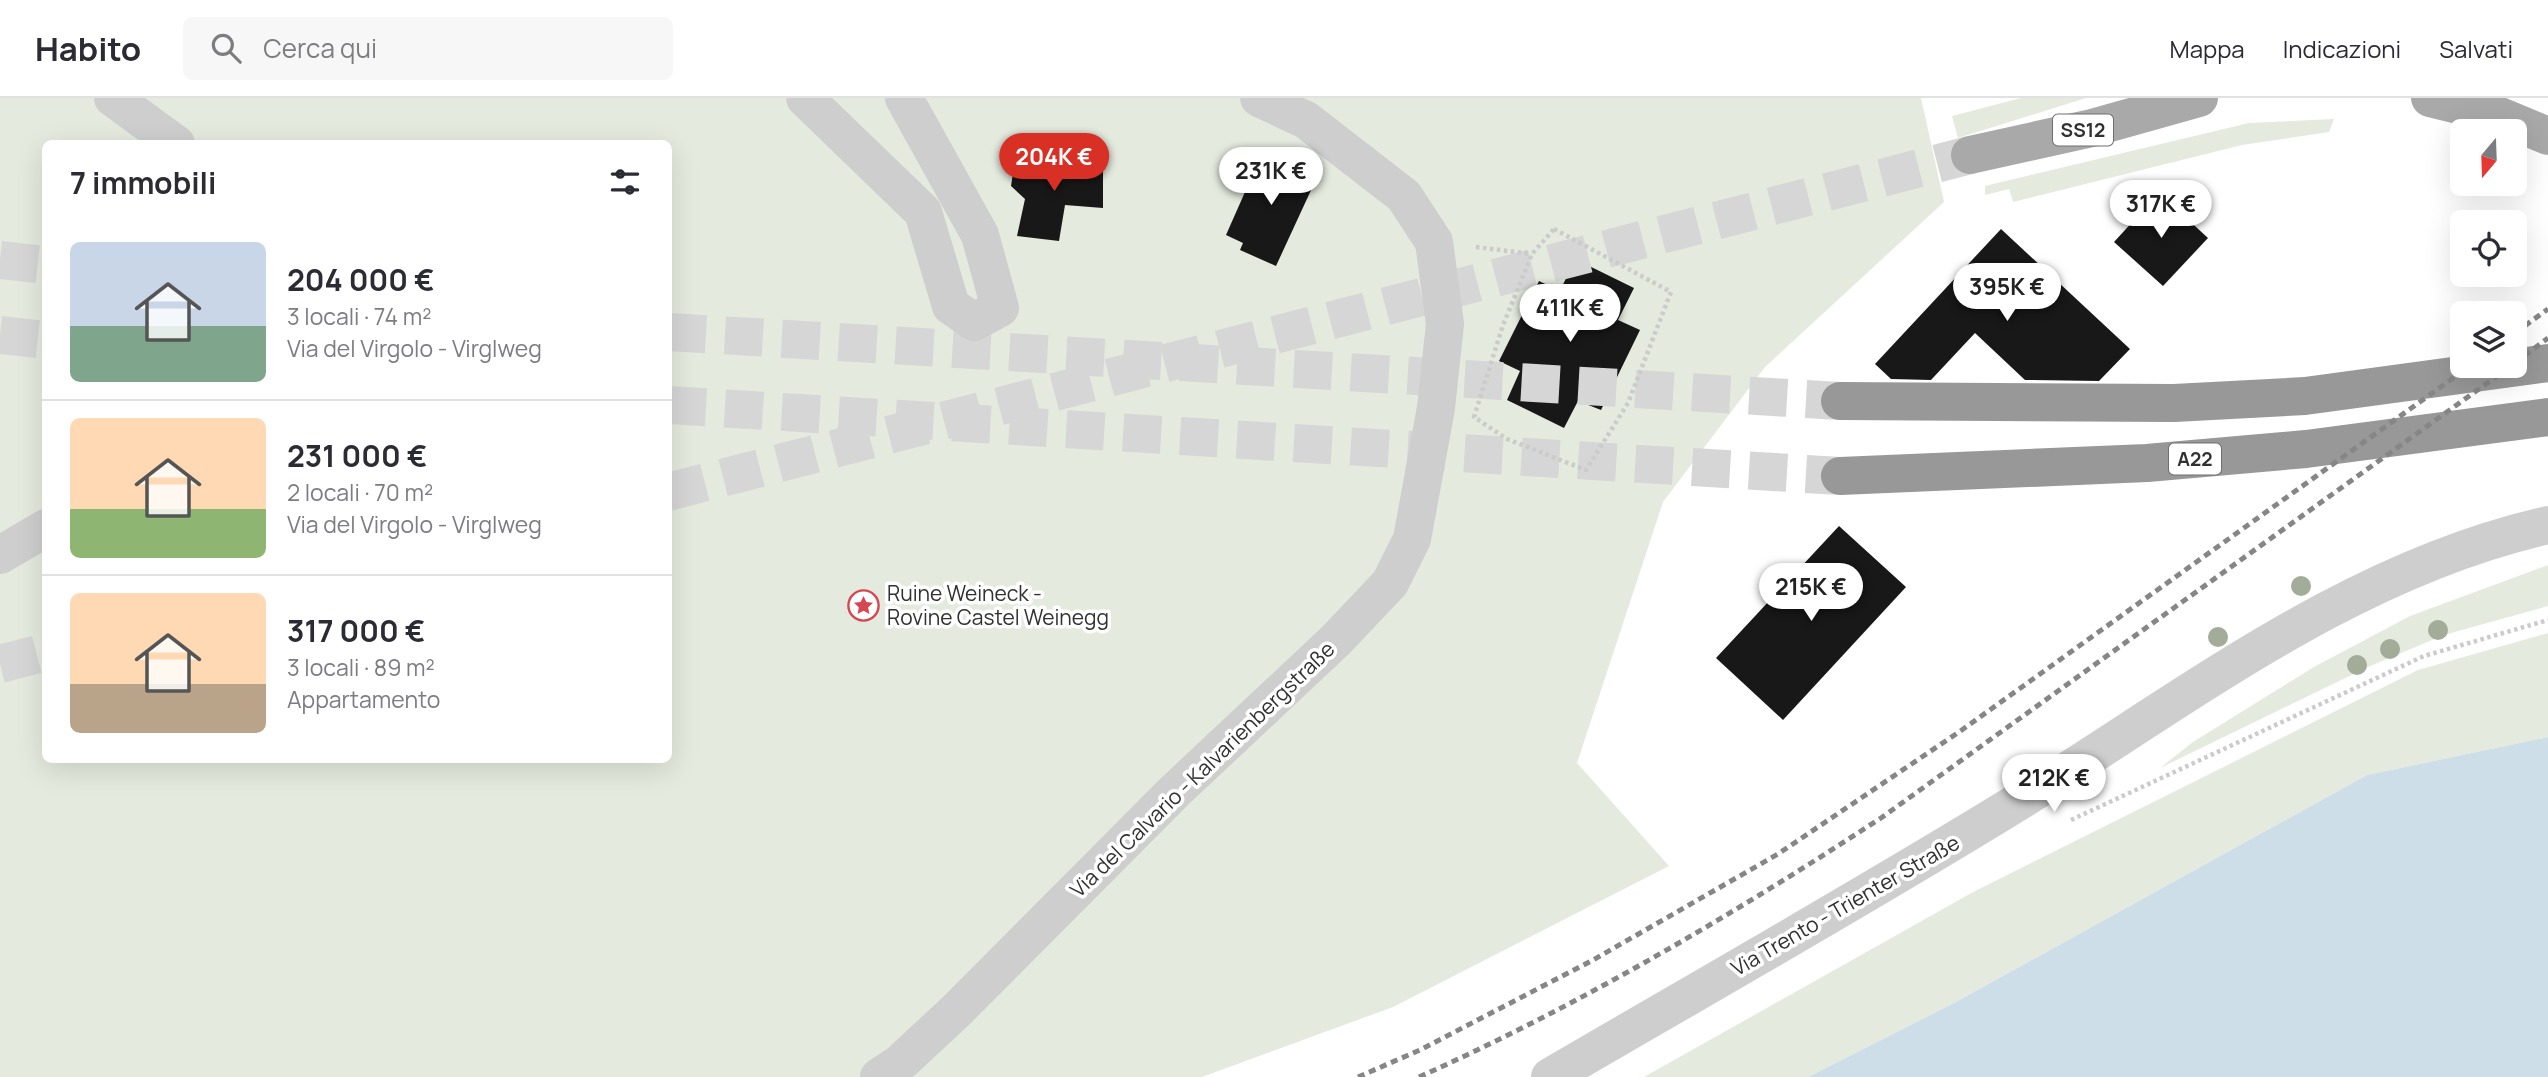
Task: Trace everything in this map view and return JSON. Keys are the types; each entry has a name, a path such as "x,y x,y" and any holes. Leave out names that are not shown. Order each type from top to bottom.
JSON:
{"highway":[{"path":"1840,401 2174,403 2305,396 2548,363"},
{"name":"A22","path":"1840,476 2034,470 2200,458 2306,449 2548,417"}],"main road":[{"name":"SS12","path":"1970,155 2092,128 2195,98"},
{"path":"2430,98 2496,114 2548,136"}],"street":[{"path":"113,98 171,140"},
{"path":"805,98 923,212 951,306 974,322 1000,308 980,235 904,98"},
{"path":"1259,98 1306,120 1404,196 1434,242"},
{"name":"Via del Calvario - Kalvarienbergstraße","path":"879,1077 900,1064 957,1010 1175,791 1335,641 1390,583 1412,539 1436,408 1445,324 1434,242"},
{"name":"Via Trento - Trienter Straße","path":"1550,1077 1939,850 2286,632 2388,578 2451,552 2548,525"},
{"path":"0,555 42,530"}],"path":[{"path":"1554,229 1671,292 1628,402 1586,470 1507,439 1474,417 1503,325 1532,254 1554,229"},
{"path":"1434,242 1532,254"},
{"path":"2069,820 2106,806 2242,738 2424,656 2548,620"}],"shaded area":[{"path":"0,98 1921,98 1944,202 1765,367 1663,502 1577,763 1669,866 1393,1007 1202,1077 0,1077"},
{"path":"2021,98 2086,98 1958,138 1952,116"},
{"path":"2334,119 2329,132 2242,145 2013,202 2009,189 1985,195 1985,186 2249,123"},
{"path":"2548,565 2548,606 2444,635 2368,667 2160,768 2193,742 2314,667 2410,616"},
{"path":"2548,633 2548,737 2367,775 1954,1003 1808,1077 1644,1077 1975,891 2418,670"},
{"path":"2548,737 2548,1077 1808,1077 1954,1003 2367,775"}],"building":[{"path":"1264,149 1318,175 1276,266 1240,250 1243,243 1226,235"},
{"path":"1024,157 1103,165 1103,208 1065,205 1059,241 1017,236 1025,199 1011,186 1014,167"},
{"path":"2159,193 2208,238 2163,286 2114,242"},
{"path":"2001,229 2130,349 2099,381 2025,380 1975,333 1931,380 1891,379 1875,364"},
{"path":"1575,259 1634,288 1618,320 1640,330 1601,410 1578,401 1564,428 1507,400 1520,371 1499,361 1539,281 1560,291"},
{"path":"1839,526 1906,587 1783,720 1716,658"}],"tunnel":[{"path":"672,491 1970,155"},
{"path":"0,260 42,265"},
{"path":"672,332 1840,401"},
{"path":"0,335 42,340"},
{"path":"672,405 1840,476"},
{"path":"0,664 42,653"}],"railway":[{"path":"2527,324 2548,309"},
{"path":"2527,354 2548,338"},
{"path":"1358,1077 1420,1050 1593,960 1778,854 1959,732 2453,378"},
{"path":"1419,1077 1538,1020 1655,957 1881,818 2494,378"}],"place":[{"name":"Ruine Weineck - Rovine Castel Weinegg","path":"864,605"}]}
